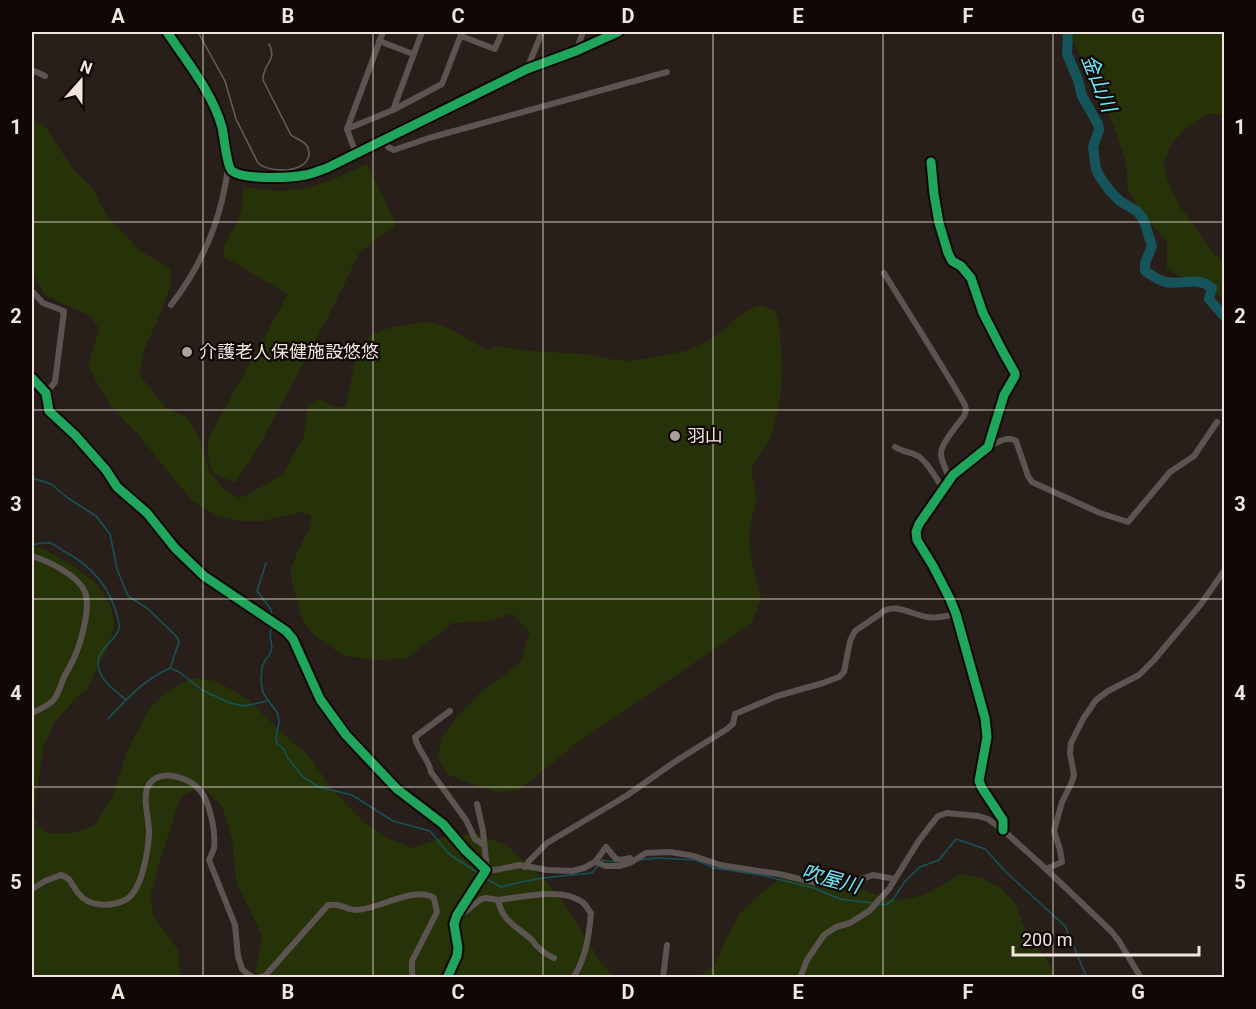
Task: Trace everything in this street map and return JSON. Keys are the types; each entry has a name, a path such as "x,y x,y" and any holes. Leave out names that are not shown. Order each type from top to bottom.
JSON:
{"street":[{"path":"167,32 213,103 222,126 228,167 226,185 216,222 193,272 171,305"},
{"path":"356,154 347,129 383,32"},
{"path":"393,111 422,32"},
{"path":"347,129 393,111 442,84 461,34 495,48 502,32"},
{"path":"527,69 542,32"},
{"path":"576,51 583,32"},
{"path":"228,167 240,175 268,178 307,175 327,168 527,69 618,32"},
{"path":"379,41 413,54"},
{"path":"32,70 45,76"},
{"path":"384,139 388,147 394,150 429,138 667,72"},
{"path":"931,162 939,223 948,253 952,261 961,266 971,278 983,313 1015,373 1004,395 988,447"},
{"path":"884,273 939,359 966,411 941,451 950,479"},
{"path":"32,291 43,303 64,311 55,382 46,393"},
{"path":"32,378 46,393 49,411 75,435 106,470 117,487 147,513 182,555 204,576 286,631 293,639 320,699 346,735 397,789 443,824 466,851 486,869 495,870 520,865 563,872 578,870 598,860 605,847 616,860 630,858"},
{"path":"1003,830 1003,820 979,781 987,737 985,718 956,614 937,574 916,540 919,524 953,475 988,447 1008,438 1016,441 1023,464 1032,482 1100,513 1128,522 1170,472 1194,456 1217,422"},
{"path":"895,447 903,452 919,456 943,488"},
{"path":"32,556 71,576 85,593 86,606 81,638 56,697 48,705 32,713"},
{"path":"1046,869 1062,862 1054,831 1062,802 1074,775 1070,753 1071,743 1083,719 1096,700 1139,675 1154,660 1201,604 1224,571"},
{"path":"525,867 547,843 626,796 727,729 733,724 735,714 777,696 839,677 844,672 850,641 855,631 883,611 891,608 901,609 927,617 956,614"},
{"path":"450,711 415,737 416,742 430,764 431,772 466,820 475,839 484,845"},
{"path":"32,888 61,875 67,877 78,894 87,902 109,905 129,898 136,889 147,855 149,831 147,788 158,777 176,776 191,782 200,789 207,801 214,832 214,849 209,860 235,925 238,956 242,969 249,975 256,978 265,976 328,905 354,910 365,909 423,894 434,898 437,912 412,961 413,978"},
{"path":"447,978 458,956 454,924 457,915 486,869 483,831 477,804"},
{"path":"800,978 807,960 824,935 869,912 890,889 918,842 938,816 947,813 988,819 1003,830 1111,931 1141,978"},
{"path":"595,862 606,866 620,866 637,860 646,853 670,852 694,856 729,867 779,874 829,886 839,887 873,875 895,879"},
{"path":"457,915 486,898 498,900 549,894 568,896 583,902 591,913 590,926 581,966 573,978"},
{"path":"498,900 500,910 506,919 531,940 539,950 554,958"},
{"path":"663,978 667,945"}],"green space":[{"path":"1064,32 1224,32 1224,114 1207,114 1184,129 1170,147 1164,162 1167,180 1179,205 1214,254 1224,261 1224,298 1167,269 1167,242 1140,210 1128,189 1126,162 1114,127 1090,73 1074,43"},
{"path":"32,118 47,129 73,169 93,188 105,213 140,251 170,268 170,288 144,350 139,374 165,407 188,418 200,440 209,470 223,489 239,498 283,474 304,436 307,406 319,398 335,407 345,407 360,348 370,337 383,330 427,322 450,329 486,350 498,346 632,361 685,351 712,339 747,310 761,305 775,311 779,322 782,368 780,397 772,435 751,469 757,500 751,520 749,539 761,598 751,624 574,745 518,791 495,792 447,774 438,758 442,737 480,693 521,661 530,631 513,614 488,621 453,623 406,659 375,660 342,655 316,636 304,623 292,581 291,568 310,528 311,516 301,512 262,521 238,521 216,515 192,501 140,437 111,406 88,367 99,329 90,316 44,295 32,271"},
{"path":"367,164 395,222 393,229 360,252 257,450 235,483 213,473 208,455 209,437 288,294 224,257 224,244 237,223 242,209 243,187 272,191 304,188 336,178"},
{"path":"32,546 43,549 71,564 98,585 110,605 115,624 107,649 87,689 54,723 43,748 34,815 39,827 48,833 74,833 95,825 113,795 128,749 151,706 172,688 193,678 216,681 249,700 309,756 331,788 362,820 387,838 413,848 443,837 477,834 506,845 547,882 566,906 602,964 615,977 248,977 256,973 262,935 237,884 232,840 223,808 203,787 183,795 178,804 151,894 153,915 178,950 180,973 175,978 32,977"},
{"path":"819,874 876,895 901,901 926,894 961,874 981,878 1001,888 1016,904 1025,930 1056,977 697,978 715,965 740,913 761,893 784,876"}],"waterway":[{"name":"金山川","path":"1068,32 1067,54 1082,96 1098,124 1099,130 1093,147 1096,169 1110,191 1120,201 1138,212 1144,221 1152,246 1145,263 1145,271 1166,282 1195,281 1206,284 1212,288 1209,299 1224,316"},
{"path":"32,478 51,484 96,516 110,534 117,569 128,596 147,608 177,637 179,642 170,668"},
{"path":"32,545 43,543 55,545 97,576 109,594 117,615 119,629 100,654 98,664 104,680 126,700"},
{"path":"266,563 257,591 270,608 273,618"},
{"path":"272,623 270,635 272,648 262,667 263,693 278,714 277,744 284,749 287,757 303,777 319,787 352,795 393,821 430,831 449,854 481,875"},
{"path":"108,719 144,684 170,668 179,672 202,690 230,703 245,706 267,701"},
{"name":"吹屋川","path":"878,904 885,905 892,901 905,881 920,867 939,860 956,839 985,849 1007,873 1065,926 1087,978"},
{"name":"吹屋川","path":"638,860 657,858 696,860 714,868 761,875 814,888 840,899 873,903"},
{"name":"吹屋川","path":"601,862 602,860 616,862"},
{"name":"吹屋川","path":"485,878 501,887 535,879 592,873 598,866"}],"railway":[{"path":"198,32 225,81 236,119 258,163 270,169 294,169 306,161 309,150 304,142 291,135 263,80 272,55 269,44"}],"cycle path":[{"path":"167,32 198,78 218,114 232,171 246,176 268,178 311,174 327,168 527,69 618,32"},
{"path":"931,162 939,223 948,253 952,261 961,266 971,278 983,313 1015,373 1004,395 988,447 953,475 919,524 916,532 917,540 933,566 956,614 985,718 987,737 979,781 1003,820 1003,830"},
{"path":"32,378 46,393 49,411 75,435 106,470 117,487 147,513 175,548 204,576 286,631 293,639 320,699 346,735 397,789 443,824 486,870 457,915 454,924 457,956 447,978"}],"place":[{"name":"介護老人保健施設悠悠","path":"187,352"},
{"name":"羽山","path":"675,436"}]}
